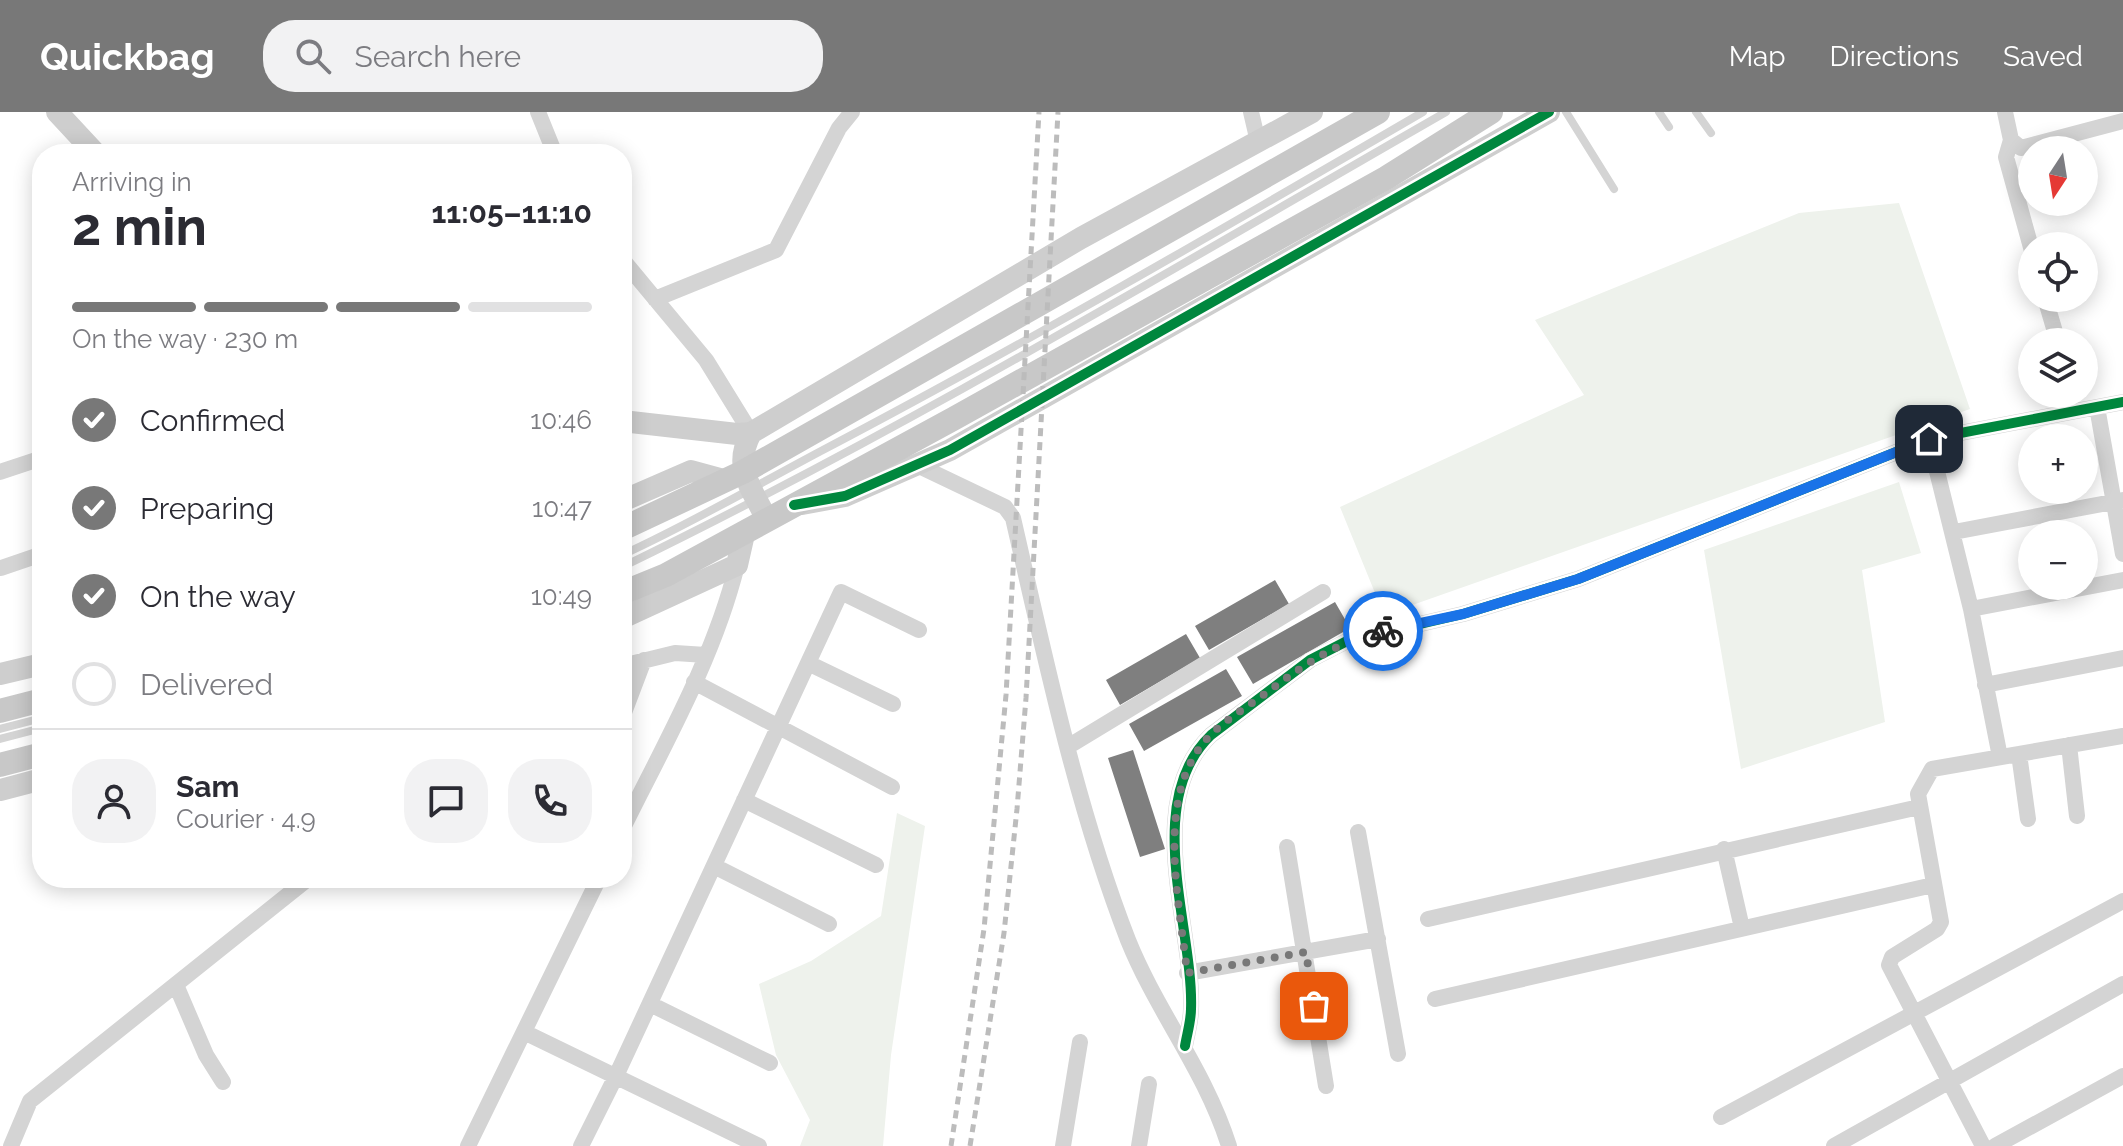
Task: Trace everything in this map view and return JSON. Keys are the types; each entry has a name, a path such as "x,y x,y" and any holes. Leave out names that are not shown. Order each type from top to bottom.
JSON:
{"main road":[{"path":"632,526 748,492 1378,112"},
{"path":"748,492 794,505 1386,178 1491,112"},
{"path":"632,589 666,575 744,534 748,492"},
{"path":"0,711 32,703"},
{"path":"0,765 32,757"}],"street":[{"path":"538,112 551,144"},
{"path":"655,299 776,250 839,128 852,112"},
{"path":"1251,112 1258,142"},
{"path":"632,422 751,433 1081,238 1312,112"},
{"path":"794,505 845,496 950,450 1549,112"},
{"path":"2005,112 2011,140 2015,146 2028,149 2122,123"},
{"path":"60,113 87,144"},
{"path":"2011,140 2006,157 2027,232"},
{"path":"632,271 706,360 751,433"},
{"path":"2098,407 2123,402"},
{"path":"1185,1046 1191,1012 1173,842 1186,778 1200,748 1211,735 1310,660 1370,634 1463,614 1578,579 1929,439 2092,408"},
{"path":"2097,408 2118,500 2123,554"},
{"path":"632,497 691,471 748,492 742,456 751,433"},
{"path":"1929,439 1954,532 2000,757"},
{"path":"0,472 32,461"},
{"path":"917,465 1005,507 1013,518 1069,746 1128,940 1149,989 1214,1100 1229,1146"},
{"path":"1954,532 2118,500"},
{"path":"632,809 706,655 729,598 744,534"},
{"path":"1,568 32,557"},
{"path":"632,613 737,565"},
{"path":"1971,609 2123,580"},
{"path":"587,1144 841,592 919,630"},
{"path":"1069,746 1323,592"},
{"path":"632,663 675,653 706,655"},
{"path":"1985,685 2123,658"},
{"path":"632,692 644,660"},
{"path":"808,663 893,704"},
{"path":"0,674 32,666"},
{"path":"694,682 777,729 892,787"},
{"path":"1983,1146 1951,1079 1889,965 1892,957 1939,926 1918,794 1932,769 2123,736"},
{"path":"2069,745 2077,816"},
{"path":"2019,754 2028,819"},
{"path":"0,790 32,782"},
{"path":"744,800 876,865"},
{"path":"1428,919 1724,849 1919,807"},
{"path":"1358,832 1398,1054"},
{"path":"1287,847 1326,1086"},
{"path":"1724,849 1742,928"},
{"path":"714,866 829,924"},
{"path":"1435,999 1933,885"},
{"path":"11,1146 30,1101 297,888"},
{"path":"468,1146 594,888"},
{"path":"1721,1117 2123,901"},
{"path":"1187,973 1378,939"},
{"path":"1834,1146 2123,984"},
{"path":"176,985 206,1055 223,1082"},
{"path":"650,1004 770,1063"},
{"path":"524,1032 759,1146"},
{"path":"1063,1146 1080,1042"},
{"path":"1995,1146 2123,1076"},
{"path":"1139,1146 1149,1084"}],"lane":[{"path":"632,561 748,492 1184,253 1423,112"},
{"path":"632,550 1190,261 1446,112"},
{"path":"1566,112 1614,189"},
{"path":"1659,112 1669,127"},
{"path":"1696,112 1711,133"},
{"path":"0,729 32,721"},
{"path":"0,739 32,731"}],"shaded area":[{"path":"1899,203 1970,409 1384,615 1340,507 1584,395 1535,320 1799,213"},
{"path":"1899,482 1921,553 1862,570 1885,722 1741,769 1704,550"},
{"path":"897,813 925,826 891,1055 883,1146 800,1146 810,1120 776,1055 759,984 811,961 881,916"}],"building":[{"path":"1275,580 1289,604 1209,650 1195,626"},
{"path":"1335,602 1350,628 1253,684 1237,657"},
{"path":"1186,634 1200,658 1120,705 1106,680"},
{"path":"1226,669 1242,696 1144,751 1129,724"},
{"path":"1133,750 1165,849 1140,857 1108,758"}],"railway":[{"path":"951,1146 984,929 1006,695 1039,112"},
{"path":"970,1146 1004,933 1017,809 1026,698 1058,112"}],"cycle path":[{"path":"794,505 845,496 950,450 1549,112"},
{"path":"1185,1046 1191,1009 1176,867 1175,830 1179,795 1190,763 1211,735 1310,660 1347,641 1463,614 1578,579 1929,439 2123,402"}],"way so far":[{"path":"1314,1006 1306,952 1187,973 1173,842 1174,826 1192,763 1211,735 1310,660 1347,641 1383,631"}],"route":[{"path":"1383,631 1463,614 1578,579 1929,439"}]}
